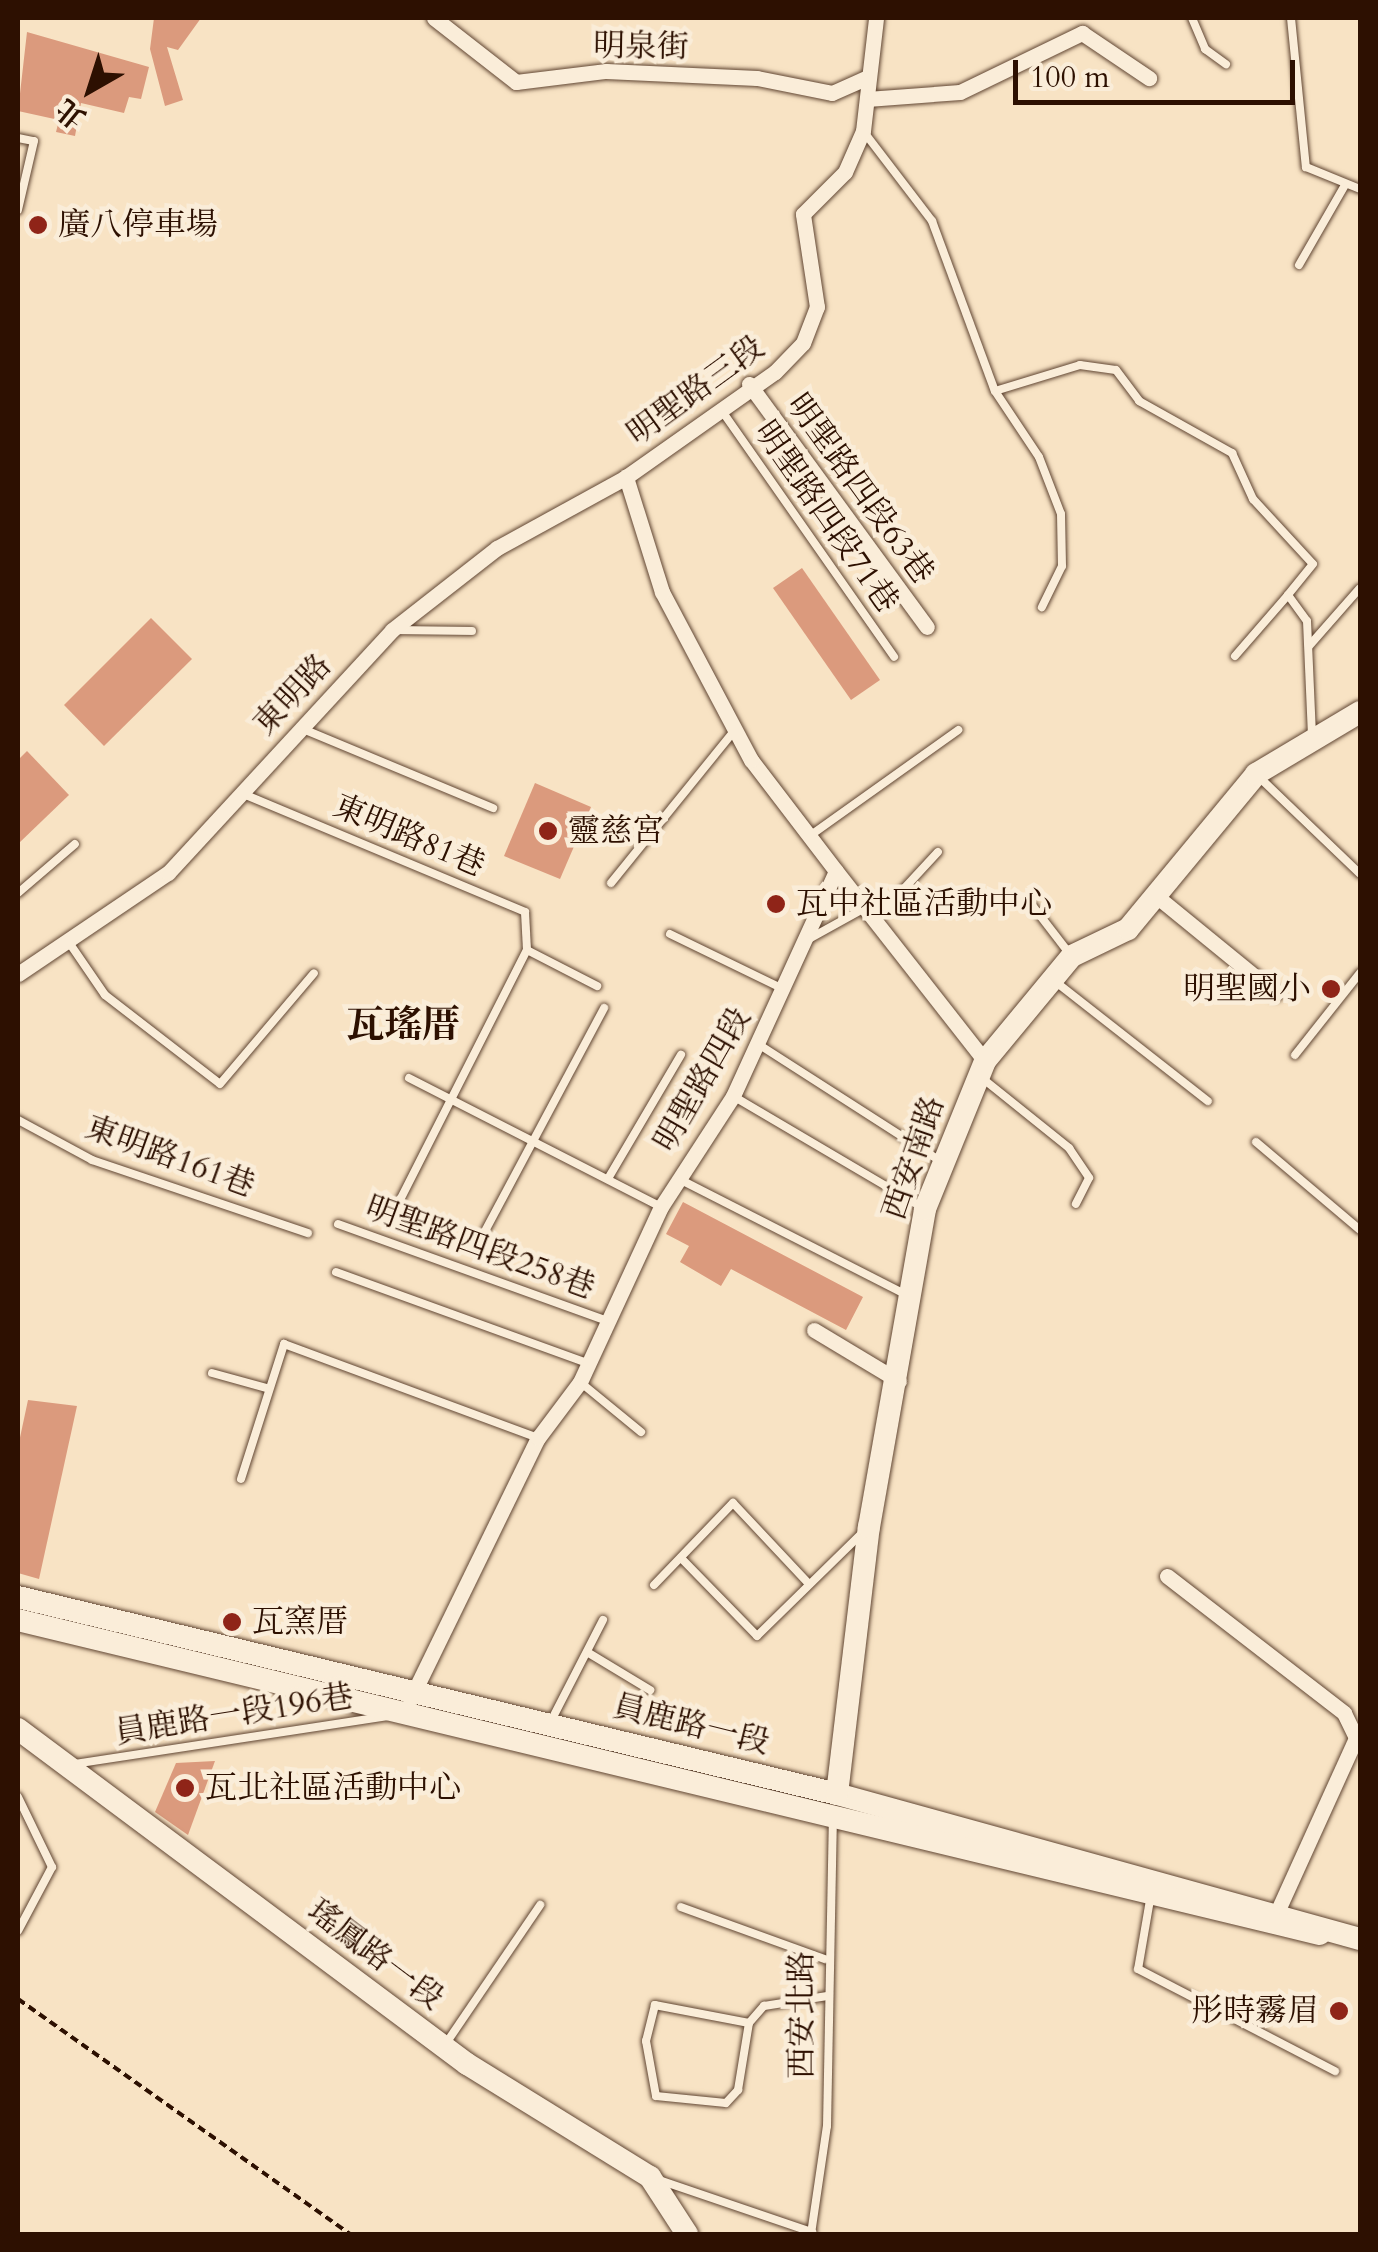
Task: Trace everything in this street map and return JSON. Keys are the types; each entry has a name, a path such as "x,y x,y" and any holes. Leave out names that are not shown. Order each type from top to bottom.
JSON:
{"main road":[{"name":"西安南路","path":"835,1805 869,1527 898,1381 924,1208 940,1161 982,1068 1072,956 1128,929 1256,774 1360,712"},
{"name":"員鹿路一段","path":"18,1597 409,1703 550,1724 1152,1889 1286,1934 1352,1937"},
{"name":"員鹿路一段","path":"18,1620 409,1703 835,1805"},
{"name":"瑤鳳路一段","path":"19,1737 70,1765 444,2046 650,2177 687,2234"},
{"name":"員鹿路一段","path":"1152,1889 1277,1912 1352,1937"}],"street":[{"name":"明泉街","path":"434,18 516,82 606,70 757,78 832,93 865,78"},
{"name":"明聖路三段","path":"626,476 803,342 816,307 804,214 845,172 862,131 867,99 865,78 876,18"},
{"path":"867,99 960,92 1082,33 1148,78"},
{"name":"明聖路四段63巷","path":"749,384 927,627"},
{"path":"626,476 662,592 738,726 751,760 982,1068"},
{"name":"東明路","path":"18,974 168,873 392,630 496,548 626,476"},
{"name":"明聖路四段","path":"409,1703 538,1438 590,1364 604,1320 661,1207 733,1096 785,990 836,871"},
{"path":"1155,895 1276,993"},
{"path":"814,1330 898,1381"},
{"path":"1167,1576 1344,1714 1356,1738 1277,1912"}],"lane":[{"path":"1192,18 1205,49 1226,64"},
{"path":"1292,18 1298,141 1306,167 1360,189"},
{"path":"862,131 932,222 995,390 1039,457 1061,514 1062,566 1042,607"},
{"path":"18,138 34,141 18,210"},
{"path":"1299,265 1345,185"},
{"path":"995,390 1102,368 1170,422 1204,431 1232,452 1253,499 1313,564 1235,656"},
{"name":"明聖路四段71巷","path":"718,405 894,657"},
{"path":"1309,646 1360,588"},
{"path":"1288,596 1307,621 1312,739"},
{"path":"392,630 472,631"},
{"path":"611,884 738,726"},
{"path":"300,728 492,808"},
{"path":"809,836 958,730"},
{"path":"1256,774 1360,874"},
{"name":"東明路81巷","path":"239,792 525,912 527,950"},
{"path":"18,893 75,844"},
{"path":"807,940 869,915 938,852"},
{"path":"1032,905 1072,956"},
{"path":"670,934 785,990"},
{"path":"68,942 118,1008 220,1084 314,973"},
{"path":"398,1204 527,950 597,986"},
{"path":"1295,1054 1360,974"},
{"path":"1052,979 1208,1101"},
{"path":"485,1232 604,1008"},
{"path":"758,1044 940,1161"},
{"path":"609,1178 681,1054"},
{"path":"982,1068 1069,1148 1088,1178 1076,1204"},
{"path":"409,1078 661,1207"},
{"path":"733,1096 924,1208"},
{"name":"東明路161巷","path":"18,1120 92,1160 308,1233"},
{"path":"1256,1142 1360,1230"},
{"path":"678,1178 911,1297"},
{"name":"明聖路四段258巷","path":"338,1224 604,1320"},
{"path":"336,1272 590,1364"},
{"path":"241,1479 266,1388 284,1344 538,1438"},
{"path":"212,1374 266,1388"},
{"path":"580,1382 641,1432"},
{"path":"654,1585 733,1504 809,1584"},
{"path":"681,1558 758,1636 869,1527"},
{"path":"550,1724 603,1620"},
{"path":"586,1652 650,1690"},
{"name":"員鹿路一段196巷","path":"70,1765 409,1703"},
{"path":"18,1797 52,1867 18,1931"},
{"name":"西安北路","path":"812,2233 827,2126 825,1959 835,1805"},
{"path":"1152,1889 1138,1969 1335,2071"},
{"path":"444,2046 540,1905"},
{"path":"681,1907 825,1959"},
{"path":"750,2022 656,2005 646,2040 656,2096 726,2103 738,2090 750,2022 764,2006 827,1996"},
{"path":"650,2177 812,2233"}],"path":[{"path":"18,1999 350,2234"}],"building":[{"path":"154,18 201,18 178,50 167,47 183,100 165,106 150,49"},
{"path":"27,32 149,67 141,99 129,97 124,113 81,103 75,136 56,132 59,120 18,111"},
{"path":"802,568 880,680 851,700 773,588"},
{"path":"151,618 192,659 104,746 64,705"},
{"path":"27,751 69,795 18,844 18,760"},
{"name":"靈慈宮","path":"535,783 591,807 560,879 504,856"},
{"path":"683,1202 863,1297 846,1330 731,1269 721,1286 680,1262 689,1246 666,1234"},
{"path":"28,1400 77,1406 39,1579 18,1573 18,1447"},
{"name":"瓦北社區活動中心","path":"215,1761 188,1835 155,1812 176,1763"}],"place":[{"name":"廣八停車場","path":"38,225"},
{"name":"靈慈宮","path":"548,831"},
{"name":"瓦中社區活動中心","path":"776,904"},
{"name":"明聖國小","path":"1331,989"},
{"name":"瓦窯厝","path":"232,1622"},
{"name":"瓦北社區活動中心","path":"185,1788"},
{"name":"彤時霧眉","path":"1339,2011"}],"district":[{"name":"瓦瑤厝","path":"403,1026"}]}
